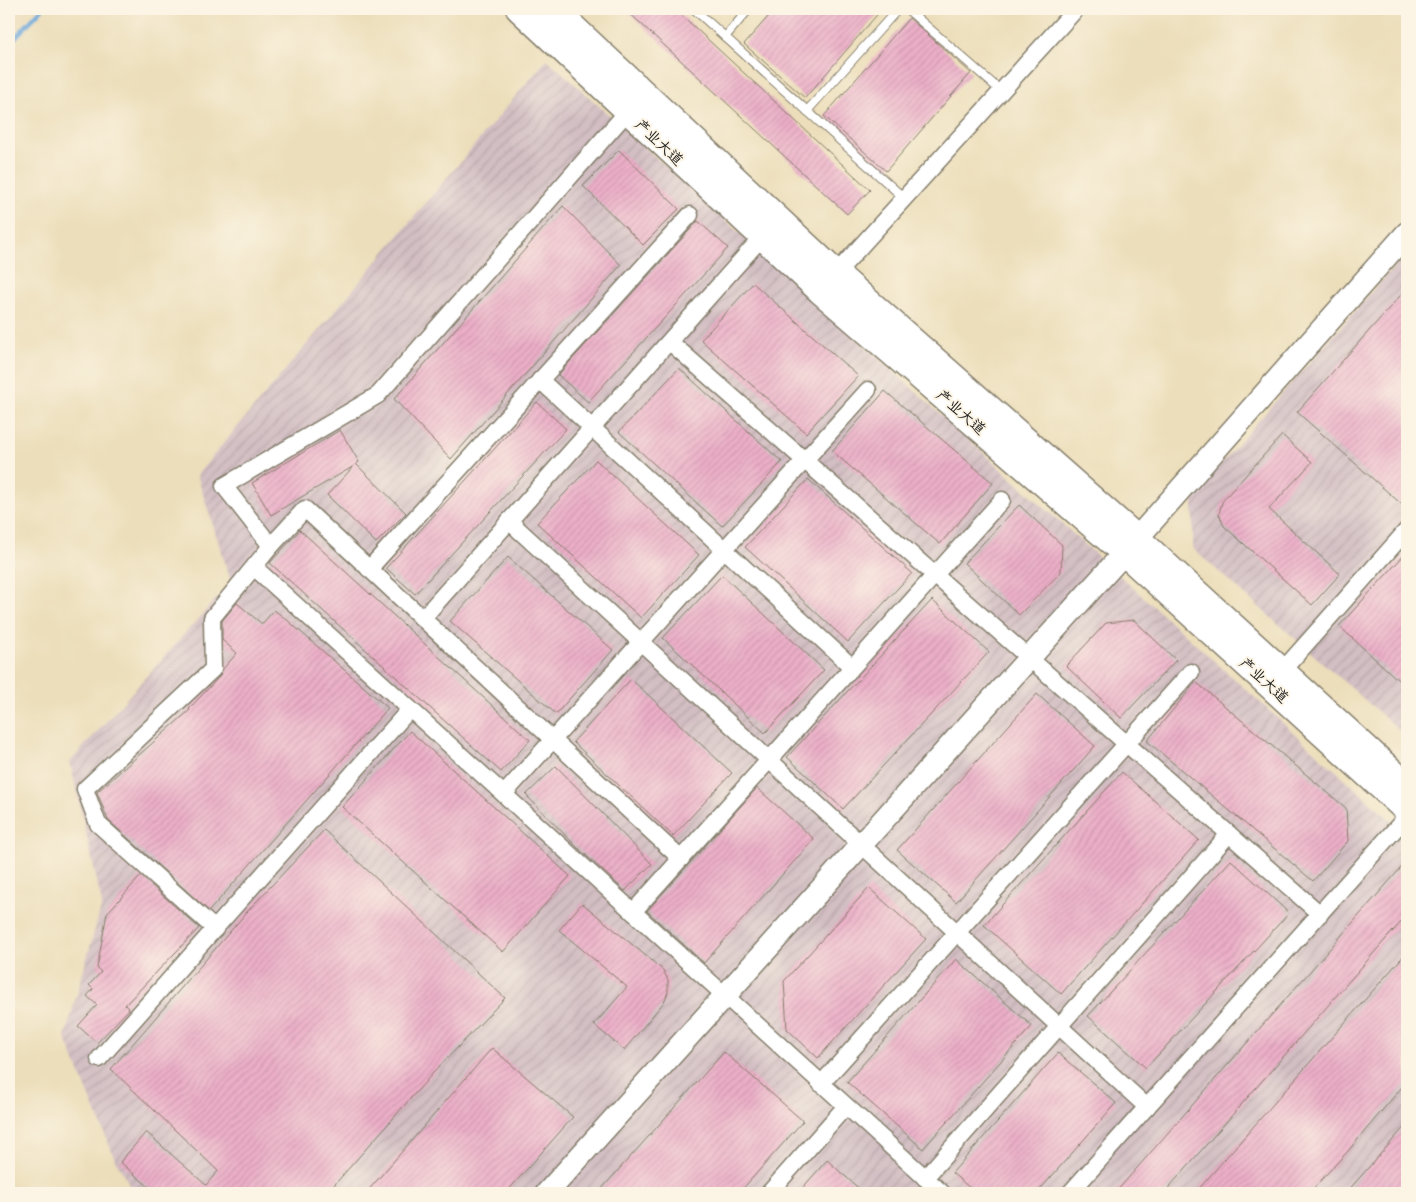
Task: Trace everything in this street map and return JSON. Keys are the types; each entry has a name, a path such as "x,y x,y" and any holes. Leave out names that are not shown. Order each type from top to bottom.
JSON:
{"main road":[{"name":"产业大道","path":"519,9 762,237 828,282"},
{"name":"产业大道","path":"554,9 828,282 1131,545 1282,671 1407,785"},
{"name":"产业大道","path":"1131,545 1407,811"}],"street":[{"path":"828,282 1076,9"},
{"path":"270,546 224,486 378,395 627,112"},
{"path":"369,569 690,215"},
{"path":"547,1193 1131,545 1407,233"},
{"path":"422,619 762,237"},
{"path":"670,342 1320,914"},
{"path":"540,380 852,667"},
{"path":"504,794 868,390"},
{"path":"633,912 1002,500"},
{"path":"215,929 98,824 85,790 213,669 212,618 270,546 305,509 681,859"},
{"path":"509,521 1147,1107"},
{"path":"1282,671 1407,530"},
{"path":"254,567 942,1193"},
{"path":"822,1084 1190,672"},
{"path":"99,1059 410,709"},
{"path":"1070,1193 1407,816"},
{"path":"925,1178 1229,834"},
{"path":"770,1193 846,1106"}],"lane":[{"path":"694,9 904,198"},
{"path":"725,37 749,9"},
{"path":"807,111 898,9"},
{"path":"907,9 1001,91"}],"shaded area":[{"path":"547,59 1407,835 1407,1193 134,1193 115,1159 65,1037 102,904 70,762 231,582 197,475"},
{"path":"1407,252 1407,737 1193,549 1193,495"}],"building":[{"path":"625,9 675,9 870,190 847,214"},
{"path":"775,9 882,9 805,98 744,44"},
{"path":"909,18 971,73 886,171 824,116"},
{"path":"619,150 679,209 643,245 583,186"},
{"path":"563,206 621,265 451,459 394,399"},
{"path":"698,221 728,248 588,402 558,375"},
{"path":"753,283 858,376 806,433 701,340"},
{"path":"1407,288 1407,509 1297,412"},
{"path":"679,368 782,462 722,526 619,432"},
{"path":"885,391 993,483 940,544 832,451"},
{"path":"537,402 566,429 415,594 386,568"},
{"path":"340,430 359,462 356,464 406,513 376,543 327,495 354,466 271,515 252,483"},
{"path":"1282,435 1312,462 1269,509 1340,574 1312,605 1224,526 1219,514 1222,502"},
{"path":"596,460 699,555 641,618 537,523"},
{"path":"808,479 912,573 848,642 745,547"},
{"path":"1019,505 1062,545 1061,572 1019,615 964,563"},
{"path":"300,530 530,740 501,772 270,563"},
{"path":"1407,552 1407,688 1339,626"},
{"path":"508,557 613,650 556,714 450,621"},
{"path":"722,575 824,670 765,733 663,638"},
{"path":"932,600 989,652 843,809 787,757"},
{"path":"237,603 262,624 274,610 388,708 209,911 108,820 97,792 190,710 220,676 223,669 237,653 222,640 222,621"},
{"path":"1134,620 1176,660 1121,718 1066,666 1106,623"},
{"path":"631,679 732,773 673,836 573,742"},
{"path":"1196,682 1346,808 1348,841 1313,881 1147,741"},
{"path":"1037,694 1095,746 956,902 897,850"},
{"path":"410,731 570,876 503,952 342,807"},
{"path":"556,766 652,864 625,891 576,846 526,795"},
{"path":"1122,772 1199,840 1061,994 984,925"},
{"path":"757,788 814,839 704,963 647,911"},
{"path":"324,830 505,998 434,1072 327,1193 156,1193 120,1162 146,1132 206,1185 218,1171 111,1069 254,904"},
{"path":"1231,860 1289,913 1146,1068 1088,1016"},
{"path":"1407,861 1407,915 1164,1193 1115,1193"},
{"path":"141,876 199,928 125,1005 129,1009 97,1043 78,1026 97,1005 87,996 93,989 89,985 101,972 97,968 107,913"},
{"path":"869,888 926,939 818,1058 787,1029 784,981"},
{"path":"582,903 663,970 668,980 668,992 664,1002 624,1050 594,1025 627,987 559,930"},
{"path":"1407,952 1407,1081 1348,1151 1309,1193 1195,1193"},
{"path":"956,959 1032,1026 923,1149 847,1082"},
{"path":"492,1048 573,1117 506,1193 366,1193"},
{"path":"724,1052 803,1121 739,1193 598,1193"},
{"path":"1058,1053 1116,1103 1037,1193 976,1193 952,1173"},
{"path":"1407,1124 1407,1181 1403,1186 1395,1193 1346,1193"},
{"path":"827,1160 864,1193 798,1193"}],"waterway":[{"path":"9,44 42,9"}]}
